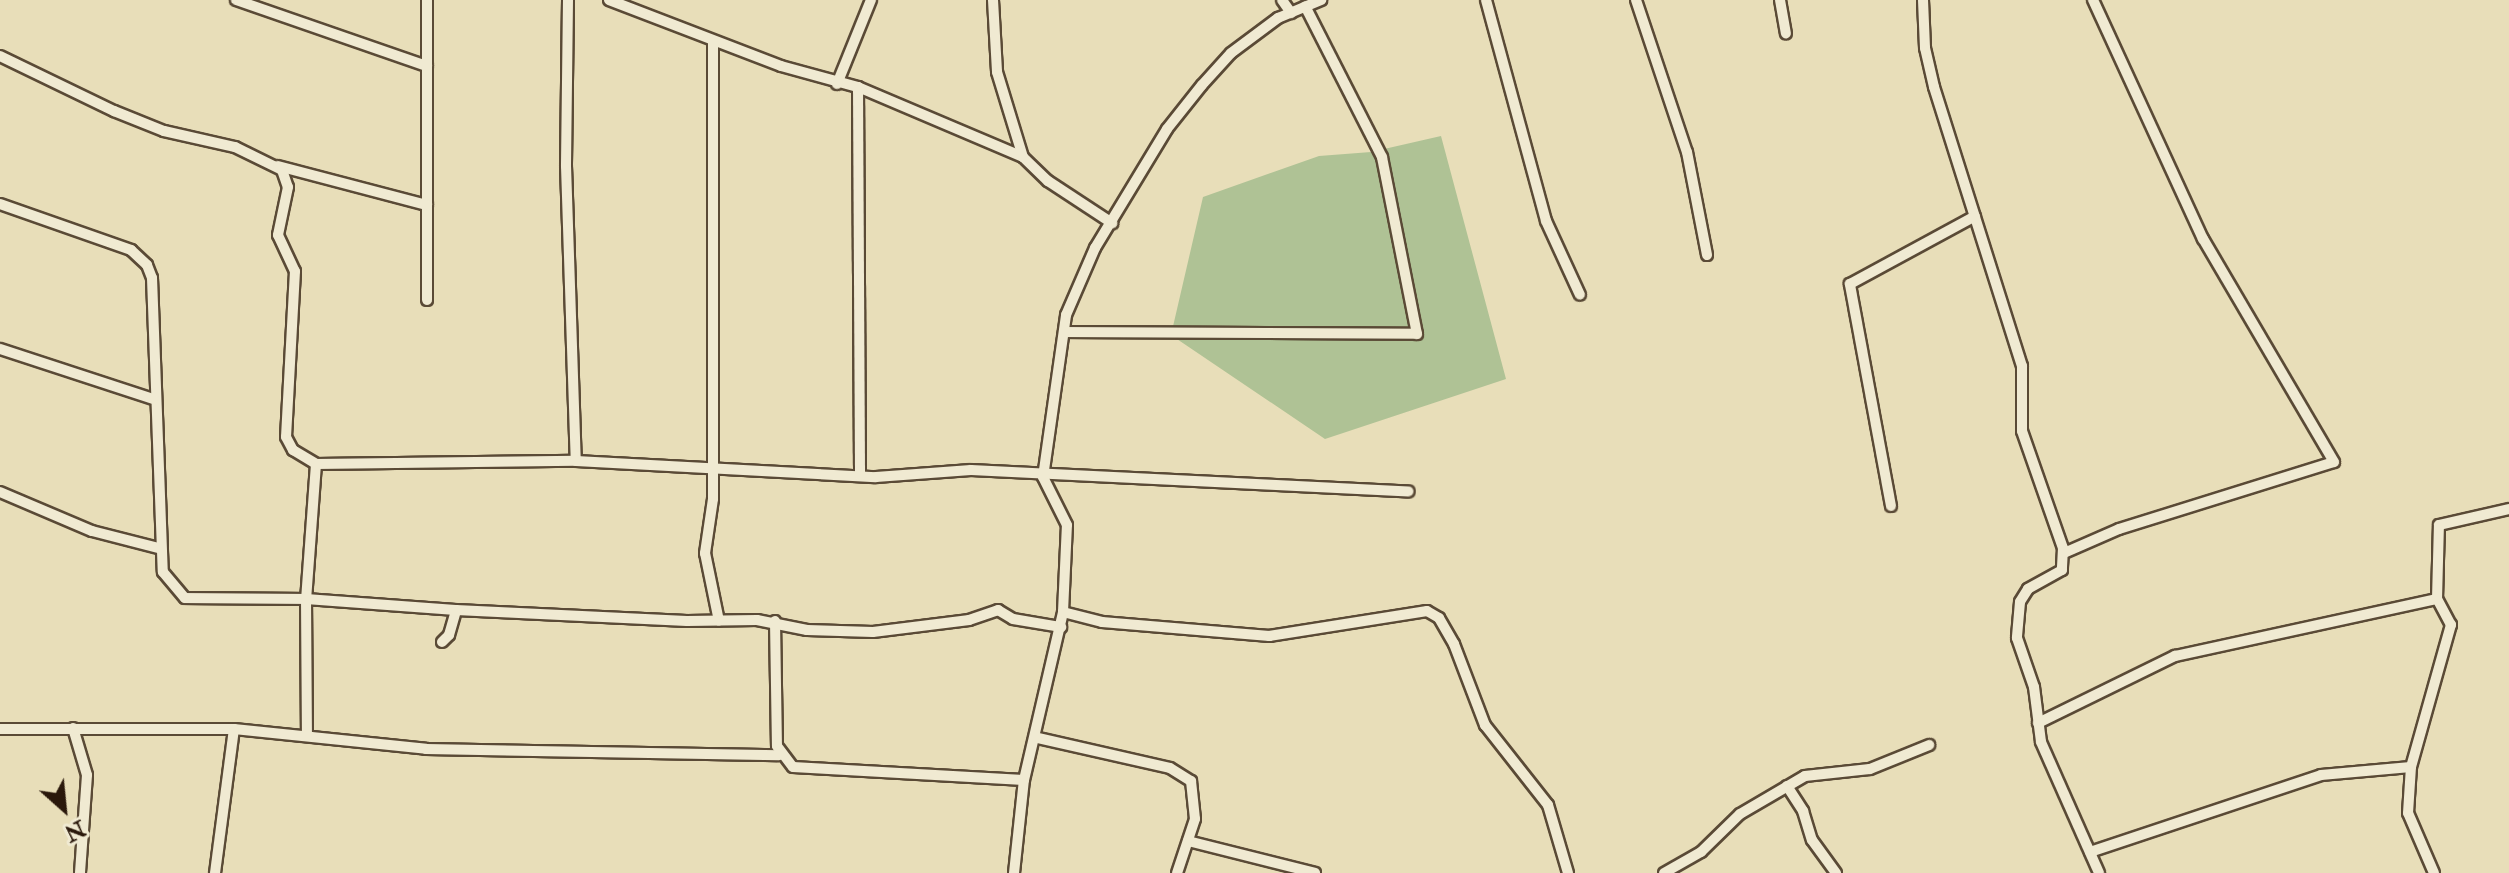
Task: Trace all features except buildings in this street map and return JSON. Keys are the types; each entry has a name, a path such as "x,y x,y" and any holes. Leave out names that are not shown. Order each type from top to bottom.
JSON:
{"street":[{"path":"236,0 427,66"},
{"path":"427,0 427,300"},
{"path":"568,0 566,166 576,461"},
{"path":"609,0 713,42 837,84 858,87 929,121 1023,157 1048,181 1112,223"},
{"path":"837,84 871,0"},
{"path":"993,0 997,72 1023,157"},
{"path":"1282,0 1291,13"},
{"path":"1014,873 1024,780 1038,738 1044,689 1063,612 1067,525 1043,477 1066,315 1089,261 1167,129 1202,85 1231,53 1291,13 1321,0"},
{"path":"1486,0 1546,221 1580,295"},
{"path":"1636,0 1687,152 1707,255"},
{"path":"1780,0 1786,33"},
{"path":"1923,0 1925,48 2022,366 2022,431 2064,553 2062,570 2028,589 2016,618 2041,742 2099,873"},
{"path":"2064,553 2119,529 2334,462 2203,239 2093,0"},
{"path":"1065,332 1417,334 1382,157 1305,6"},
{"path":"713,42 713,468 705,553 719,621"},
{"path":"0,56 114,111 164,131 235,147 276,165 427,205"},
{"path":"858,87 860,476"},
{"path":"276,165 288,187 278,235 295,271 286,437 293,450 316,464 576,461 860,476 971,470 1043,477 1408,491"},
{"path":"0,204 131,250 147,265 152,278 158,548 168,583 185,598 306,599 456,610 775,621 807,630 873,632 969,620 998,610 1013,619 1061,627"},
{"path":"1891,506 1850,284 1975,216"},
{"path":"0,349 153,399"},
{"path":"307,736 306,599 316,464"},
{"path":"0,492 92,531 158,548"},
{"path":"2434,873 2408,813 2411,767 2451,625 2437,599 2439,525 2509,509"},
{"path":"2038,723 2175,656 2437,599"},
{"path":"442,642 449,635 456,610"},
{"path":"1063,612 1102,622 1269,636 1427,611 1439,618 1454,644 1485,725 1548,805 1568,873"},
{"path":"775,621 779,755"},
{"path":"73,728 87,775 80,873"},
{"path":"0,729 234,729 426,749 779,755 793,767 1024,780"},
{"path":"215,873 234,729"},
{"path":"1038,738 1182,773 1196,795 1188,841 1177,873"},
{"path":"1663,873 1805,776 1870,769 1929,745"},
{"path":"2090,852 2321,775 2411,767"},
{"path":"1787,786 1803,811 1812,840 1836,873"},
{"path":"1188,841 1315,873"}],"green space":[{"path":"1441,136 1506,379 1325,439 1171,335 1203,197 1319,156 1371,152"}]}
